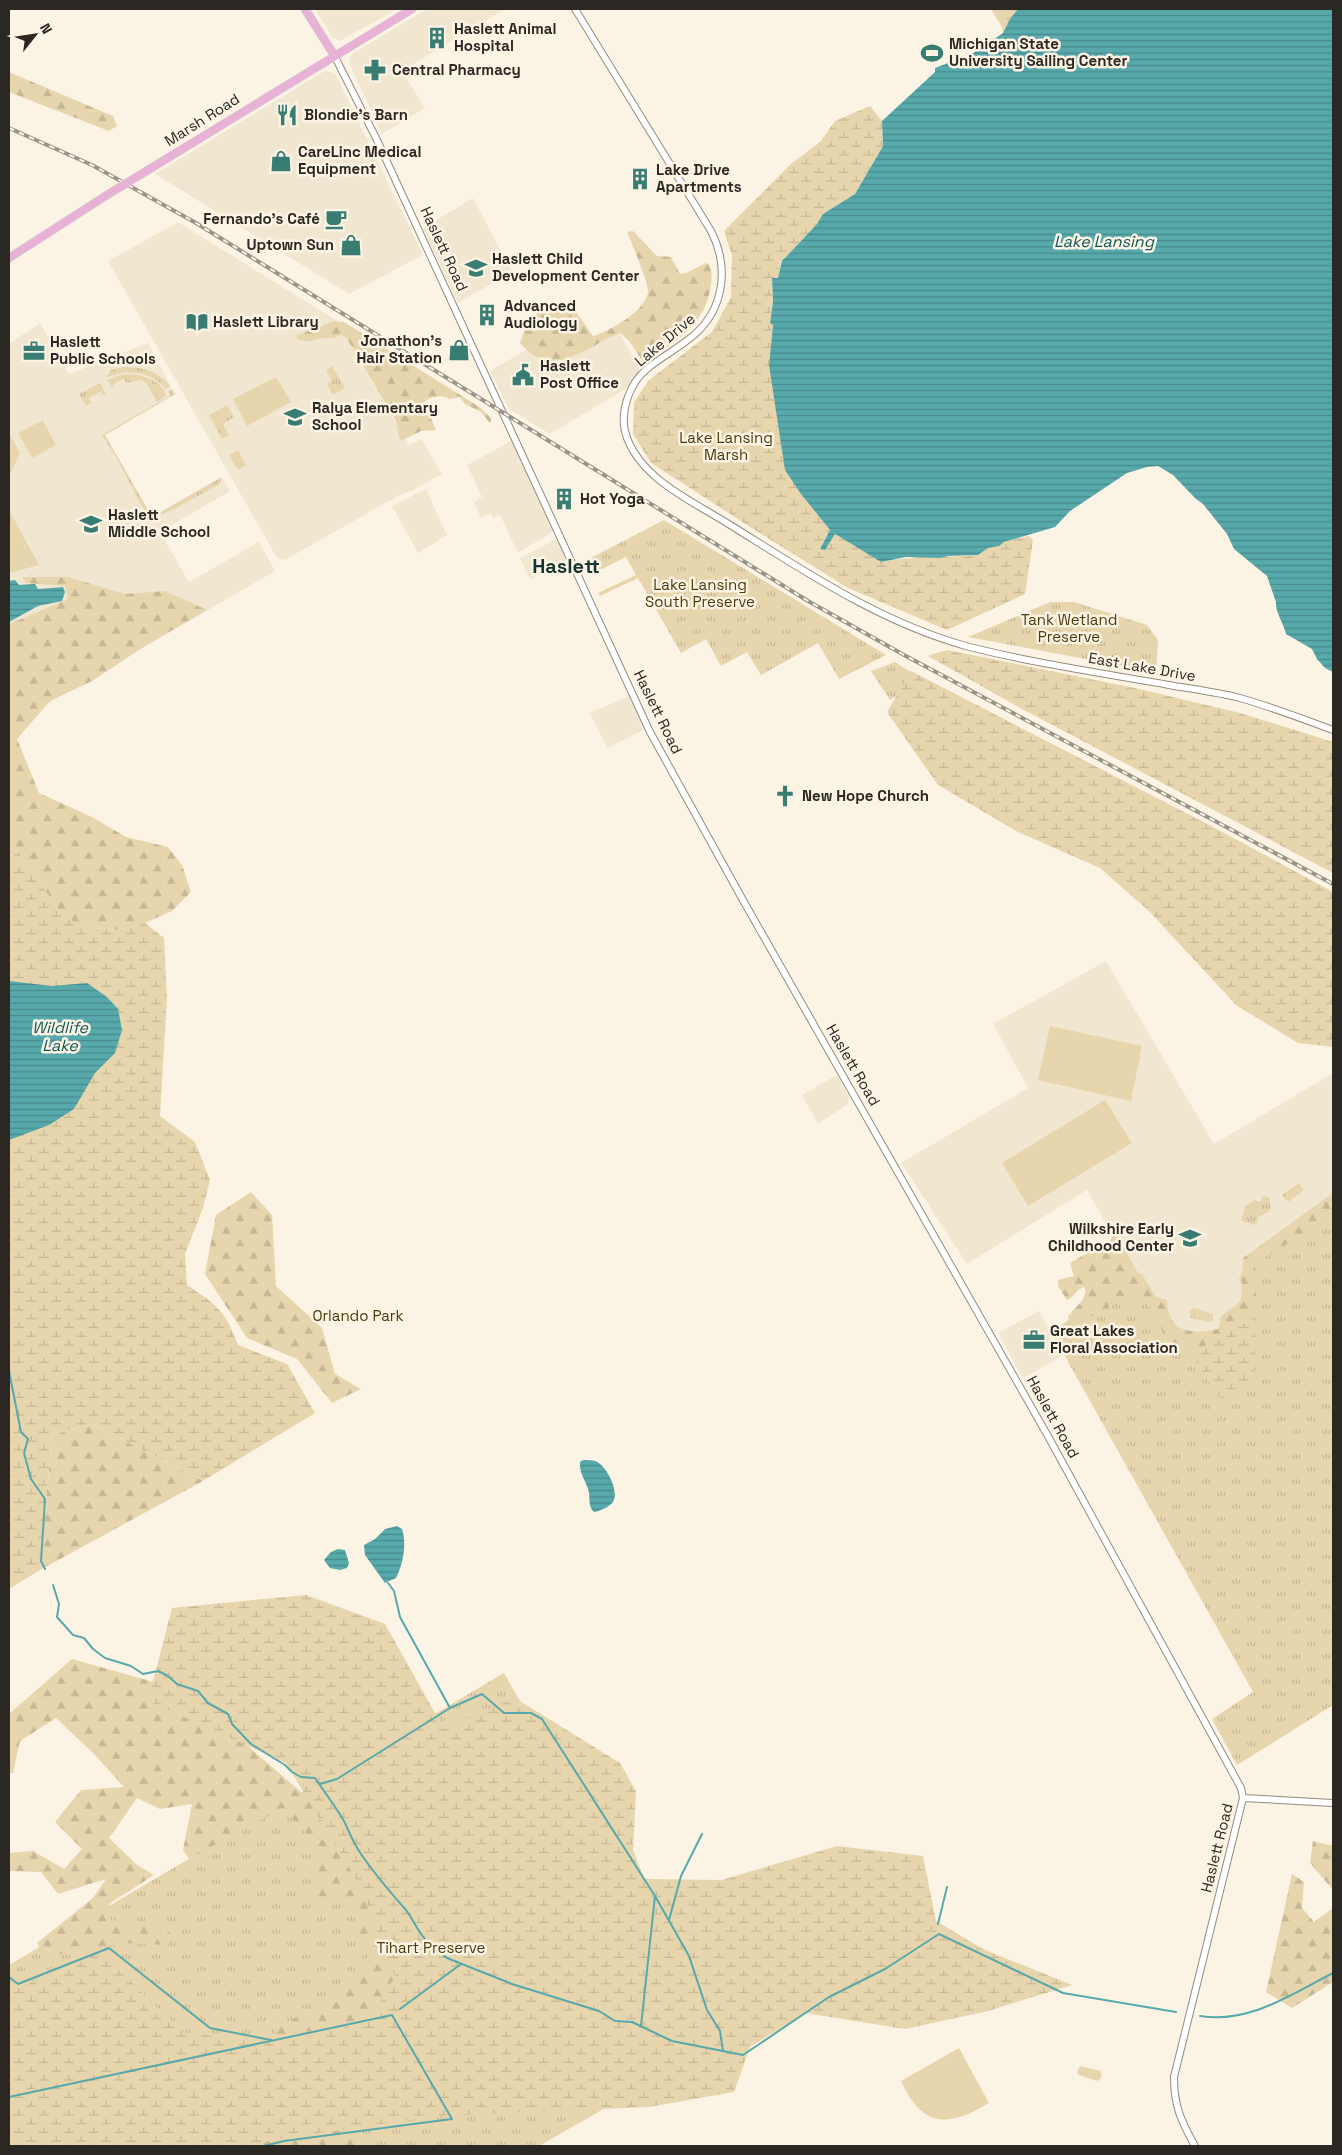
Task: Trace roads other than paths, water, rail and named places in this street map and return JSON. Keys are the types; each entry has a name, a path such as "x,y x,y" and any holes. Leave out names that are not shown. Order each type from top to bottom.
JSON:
{"main road":[{"name":"Haslett Road","path":"306,9 334,55"},
{"name":"Marsh Road","path":"9,258 107,195 412,9"}],"street":[{"name":"Lake Drive","path":"575,9 711,231 718,247 722,264 721,289 716,306 707,321 688,340 648,368 634,384 628,398 624,417 624,430 633,451 645,468 678,492 824,583 894,620 945,639"},
{"name":"Haslett Road","path":"334,55 378,140 650,732 744,902 1049,1438 1234,1772 1241,1788 1243,1798 1174,2077 1174,2095 1180,2119 1195,2146"},
{"name":"East Lake Drive","path":"945,639 1019,658 1238,698 1333,730"},
{"path":"1243,1798 1333,1803"}],"water":[{"name":"Lake Lansing","path":"1018,9 1333,9 1333,672 1325,668 1317,659 1312,649 1286,634 1267,576 1234,549 1227,534 1203,504 1173,475 1158,466 1127,473 1070,511 1055,527 1004,542 999,546 988,548 978,555 940,558 906,557 881,562 835,534 825,550 820,549 830,530 801,494 785,470 769,365 773,325 770,323 773,302 772,278 778,278 782,260 817,224 823,214 855,194 883,146 882,121 935,72 935,68 953,61 957,64 1003,33"},
{"path":"15,580 19,585 35,584 38,589 63,587 65,592 62,601 38,606 9,622 9,581"},
{"name":"Wildlife Lake","path":"9,981 52,986 87,983 107,997 118,1009 122,1030 115,1053 95,1073 74,1109 49,1125 9,1140"},
{"path":"583,1460 599,1463 613,1483 614,1500 606,1508 594,1512 591,1507 588,1489 580,1469 580,1462"},
{"path":"397,1526 402,1529 403,1535 404,1547 401,1567 396,1578 385,1583 365,1555 364,1545 375,1539 385,1529"},
{"path":"338,1549 345,1550 349,1563 347,1568 340,1570 330,1568 324,1560 331,1552"}],"waterway":[{"path":"9,1371 21,1432 28,1439 24,1453 31,1479 45,1499 41,1561 45,1569"},
{"path":"320,1784 337,1779 450,1708 400,1617 394,1591 388,1583"},
{"path":"53,1585 59,1604 57,1617 73,1635 84,1638 93,1649 105,1658 131,1666 143,1674 158,1671 168,1676 177,1684 198,1691 208,1703 228,1714 232,1724 251,1744 301,1777 315,1778 342,1817 361,1854 406,1910 425,1939"},
{"path":"450,1708 482,1694 504,1713 531,1713 542,1719 655,1896 689,1956 707,2010 720,2031 723,2051"},
{"path":"669,1920 681,1876 702,1834"},
{"path":"938,1924 947,1887"},
{"path":"641,2026 655,1896"},
{"path":"429,1945 447,1958 512,1984 599,2011 615,2021 632,2022 672,2041 743,2055 829,1997 885,1969 939,1934 1063,1993 1176,2012"},
{"path":"9,1977 18,1984 109,1948 210,2028 271,2040"},
{"path":"400,2009 461,1964"},
{"path":"1200,2016 1236,2016 1253,2011 1286,1998 1333,1973"},
{"path":"9,2097 392,2015 452,2119 284,2141 264,2146"}],"railway":[{"path":"9,128 92,165 196,223 808,601 904,655 1333,884"}],"place":[{"name":"Haslett Animal Hospital","path":"437,38"},
{"name":"Michigan State University Sailing Center","path":"932,53"},
{"name":"Central Pharmacy","path":"375,70"},
{"name":"Blondie's Barn","path":"287,115"},
{"name":"CareLinc Medical Equipment","path":"281,161"},
{"name":"Lake Drive Apartments","path":"640,179"},
{"name":"Fernando's Café","path":"336,219"},
{"name":"Uptown Sun","path":"351,245"},
{"name":"Haslett Child Development Center","path":"476,268"},
{"name":"Advanced Audiology","path":"487,315"},
{"name":"Haslett Library","path":"197,322"},
{"name":"Jonathon's Hair Station","path":"459,350"},
{"name":"Haslett Public Schools","path":"34,351"},
{"name":"Haslett Post Office","path":"523,375"},
{"name":"Ralya Elementary School","path":"295,417"},
{"name":"Hot Yoga","path":"564,499"},
{"name":"Haslett Middle School","path":"91,524"},
{"name":"New Hope Church","path":"785,796"},
{"name":"Wilkshire Early Childhood Center","path":"1190,1238"},
{"name":"Great Lakes Floral Association","path":"1034,1340"}],"district":[{"name":"Haslett","path":"566,566"}],"park label":[{"name":"Lake Lansing Marsh","path":"726,446"},
{"name":"Lake Lansing South Preserve","path":"700,594"},
{"name":"Tank Wetland Preserve","path":"1069,628"},
{"name":"Orlando Park","path":"358,1316"},
{"name":"Tihart Preserve","path":"431,1948"}]}
